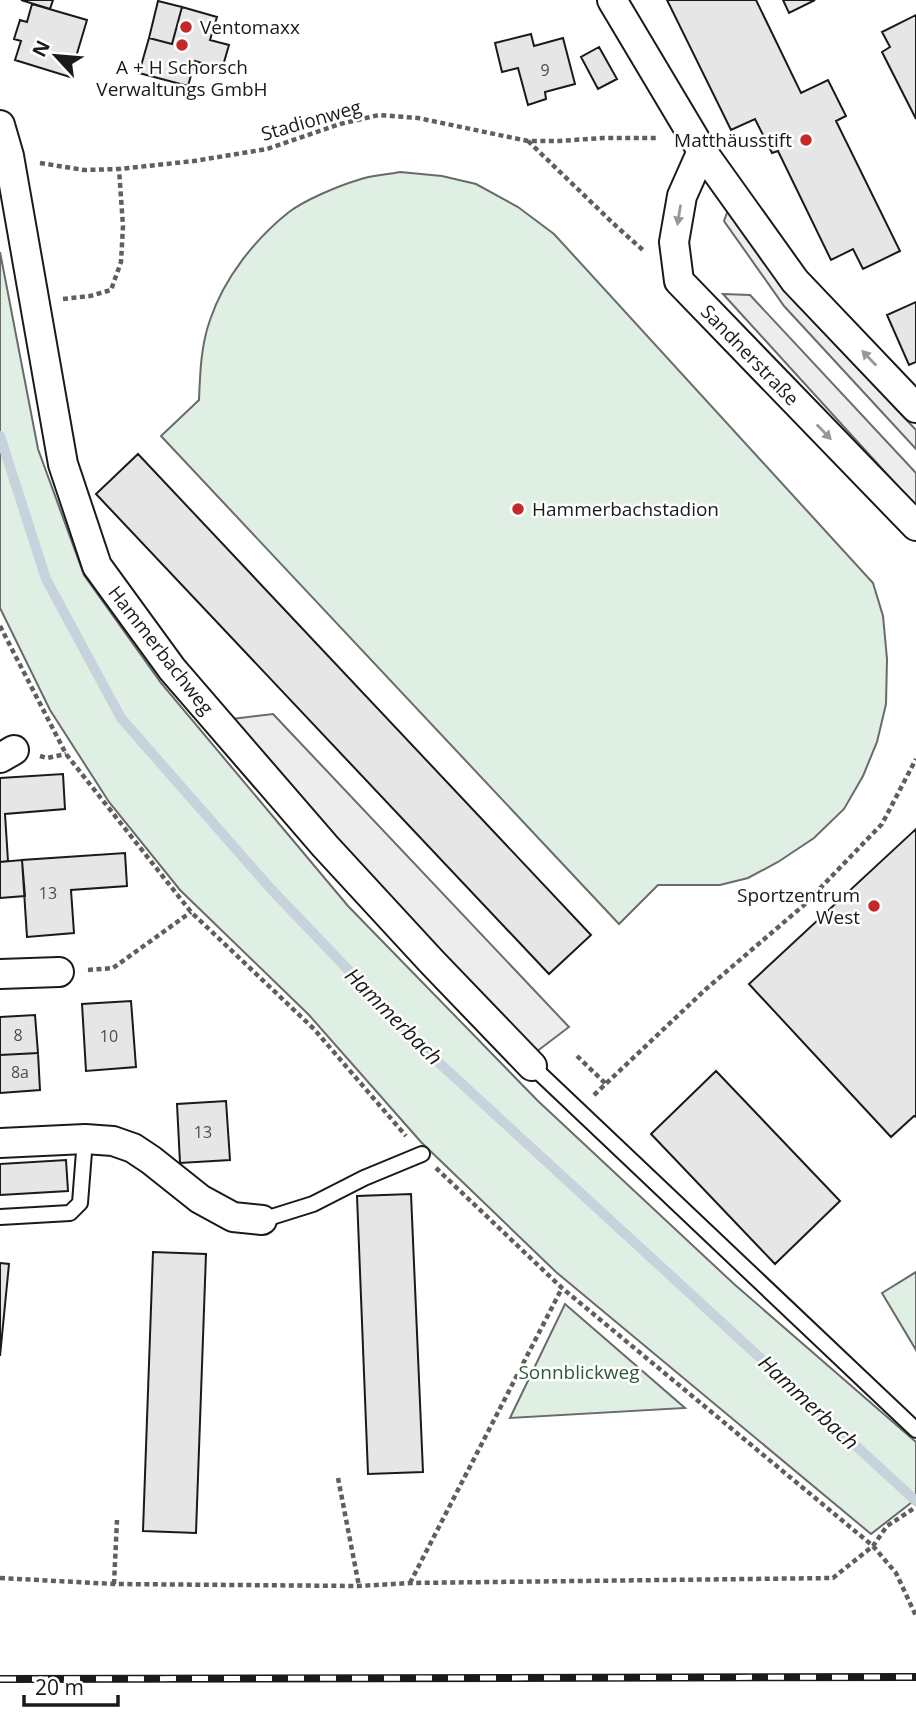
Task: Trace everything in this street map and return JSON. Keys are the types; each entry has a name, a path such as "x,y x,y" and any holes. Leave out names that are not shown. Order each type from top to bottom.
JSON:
{"street":[{"path":"612,0 702,151 795,281 916,408"},
{"name":"Hammerbachweg","path":"0,125 9,156 63,464 97,566 173,669 316,835 532,1066"},
{"path":"678,281 674,242 682,196 702,151"},
{"name":"Sandnerstraße","path":"678,281 916,526"},
{"path":"0,974 59,972"},
{"path":"0,1143 85,1139 113,1141 133,1148 200,1199 233,1217 262,1220"}],"lane":[{"path":"532,1066 916,1430"},
{"path":"0,1217 70,1213 79,1203 85,1139"},
{"path":"262,1220 313,1204 364,1178 422,1154"}],"path":[{"name":"Stadionweg","path":"9,156 83,170 194,161 267,149 340,124 379,115 418,118 528,141 656,137 702,151"},
{"path":"528,141 617,227 678,281"},
{"path":"68,299 111,290 121,262 123,226 119,169"},
{"path":"577,1109 706,989 804,905 882,824 916,760"},
{"path":"59,972 113,968 191,912"},
{"path":"577,1056 606,1084"},
{"path":"410,1583 562,1288"},
{"path":"338,1478 359,1586"},
{"path":"0,1577 114,1584 359,1586 410,1583 833,1578 873,1546 887,1526 916,1507"},
{"path":"114,1584 117,1520"}],"green space":[{"name":"Hammerbachstadion","path":"400,172 442,176 476,184 518,207 554,234 873,583 883,616 887,659 886,704 877,742 863,776 844,809 814,838 748,878 720,885 658,885 619,924 161,436 199,400 203,349 216,304 232,274 264,234 289,212 313,198 363,178"},
{"path":"0,252 38,449 84,575 161,683 348,906 538,1101 734,1284 916,1442 916,1499 871,1534 556,1272 421,1142 309,1015 180,890 109,802 50,710 0,608"},
{"path":"916,1272 916,1350 882,1293"},
{"name":"Sonnblickweg","path":"565,1304 685,1408 510,1418"}],"shaded area":[{"path":"728,210 793,300 916,430 916,449 784,306 724,221"},
{"path":"723,294 750,295 916,473 916,506"},
{"path":"273,714 569,1027 536,1052 224,720"}],"building":[{"path":"21,0 53,0 50,9"},
{"name":"Matthäusstift","path":"667,0 756,0 801,93 828,80 846,116 836,121 900,251 863,269 853,249 831,260 778,151 772,153 755,119 731,130"},
{"path":"783,0 815,0 789,13"},
{"path":"158,1 182,7 172,44 149,38"},
{"path":"32,4 87,20 70,77 15,60 21,41 14,39 20,20 27,22"},
{"path":"182,7 217,17 210,40 229,45 222,69 195,61 188,86 139,73 149,38 172,44"},
{"path":"916,15 916,119 882,52 890,47 882,32"},
{"path":"531,34 534,46 563,38 575,84 545,92 546,99 528,105 518,68 502,72 495,43"},
{"path":"599,47 617,79 598,89 581,57"},
{"path":"916,302 916,362 909,365 887,315"},
{"path":"138,454 591,935 549,974 96,494"},
{"path":"63,774 65,809 5,814 8,861 0,862 0,778"},
{"name":"Sportzentrum West","path":"916,829 916,1117 891,1137 749,984"},
{"path":"125,853 127,886 71,890 74,933 27,937 22,860"},
{"path":"22,860 25,896 0,898 0,862"},
{"path":"131,1001 136,1067 86,1071 82,1004"},
{"path":"35,1015 38,1053 0,1055 0,1017"},
{"path":"38,1053 40,1090 0,1093 0,1055"},
{"path":"716,1071 840,1201 775,1264 651,1134"},
{"path":"226,1101 230,1160 180,1163 177,1104"},
{"path":"66,1160 68,1191 0,1195 0,1164"},
{"path":"411,1194 423,1472 368,1474 357,1196"},
{"path":"153,1252 206,1254 196,1533 143,1531"},
{"path":"0,1263 9,1264 0,1356"}],"waterway":[{"name":"Hammerbach","path":"0,436 46,579 121,718 270,888 424,1049 916,1501"}],"railway":[{"path":"0,1679 916,1677"}],"place":[{"name":"Ventomaxx","path":"186,27"},
{"name":"A + H Schorsch Verwaltungs GmbH","path":"182,45"},
{"name":"Matthäusstift","path":"806,140"},
{"name":"Hammerbachstadion","path":"518,509"},
{"name":"Sportzentrum West","path":"874,906"}]}
